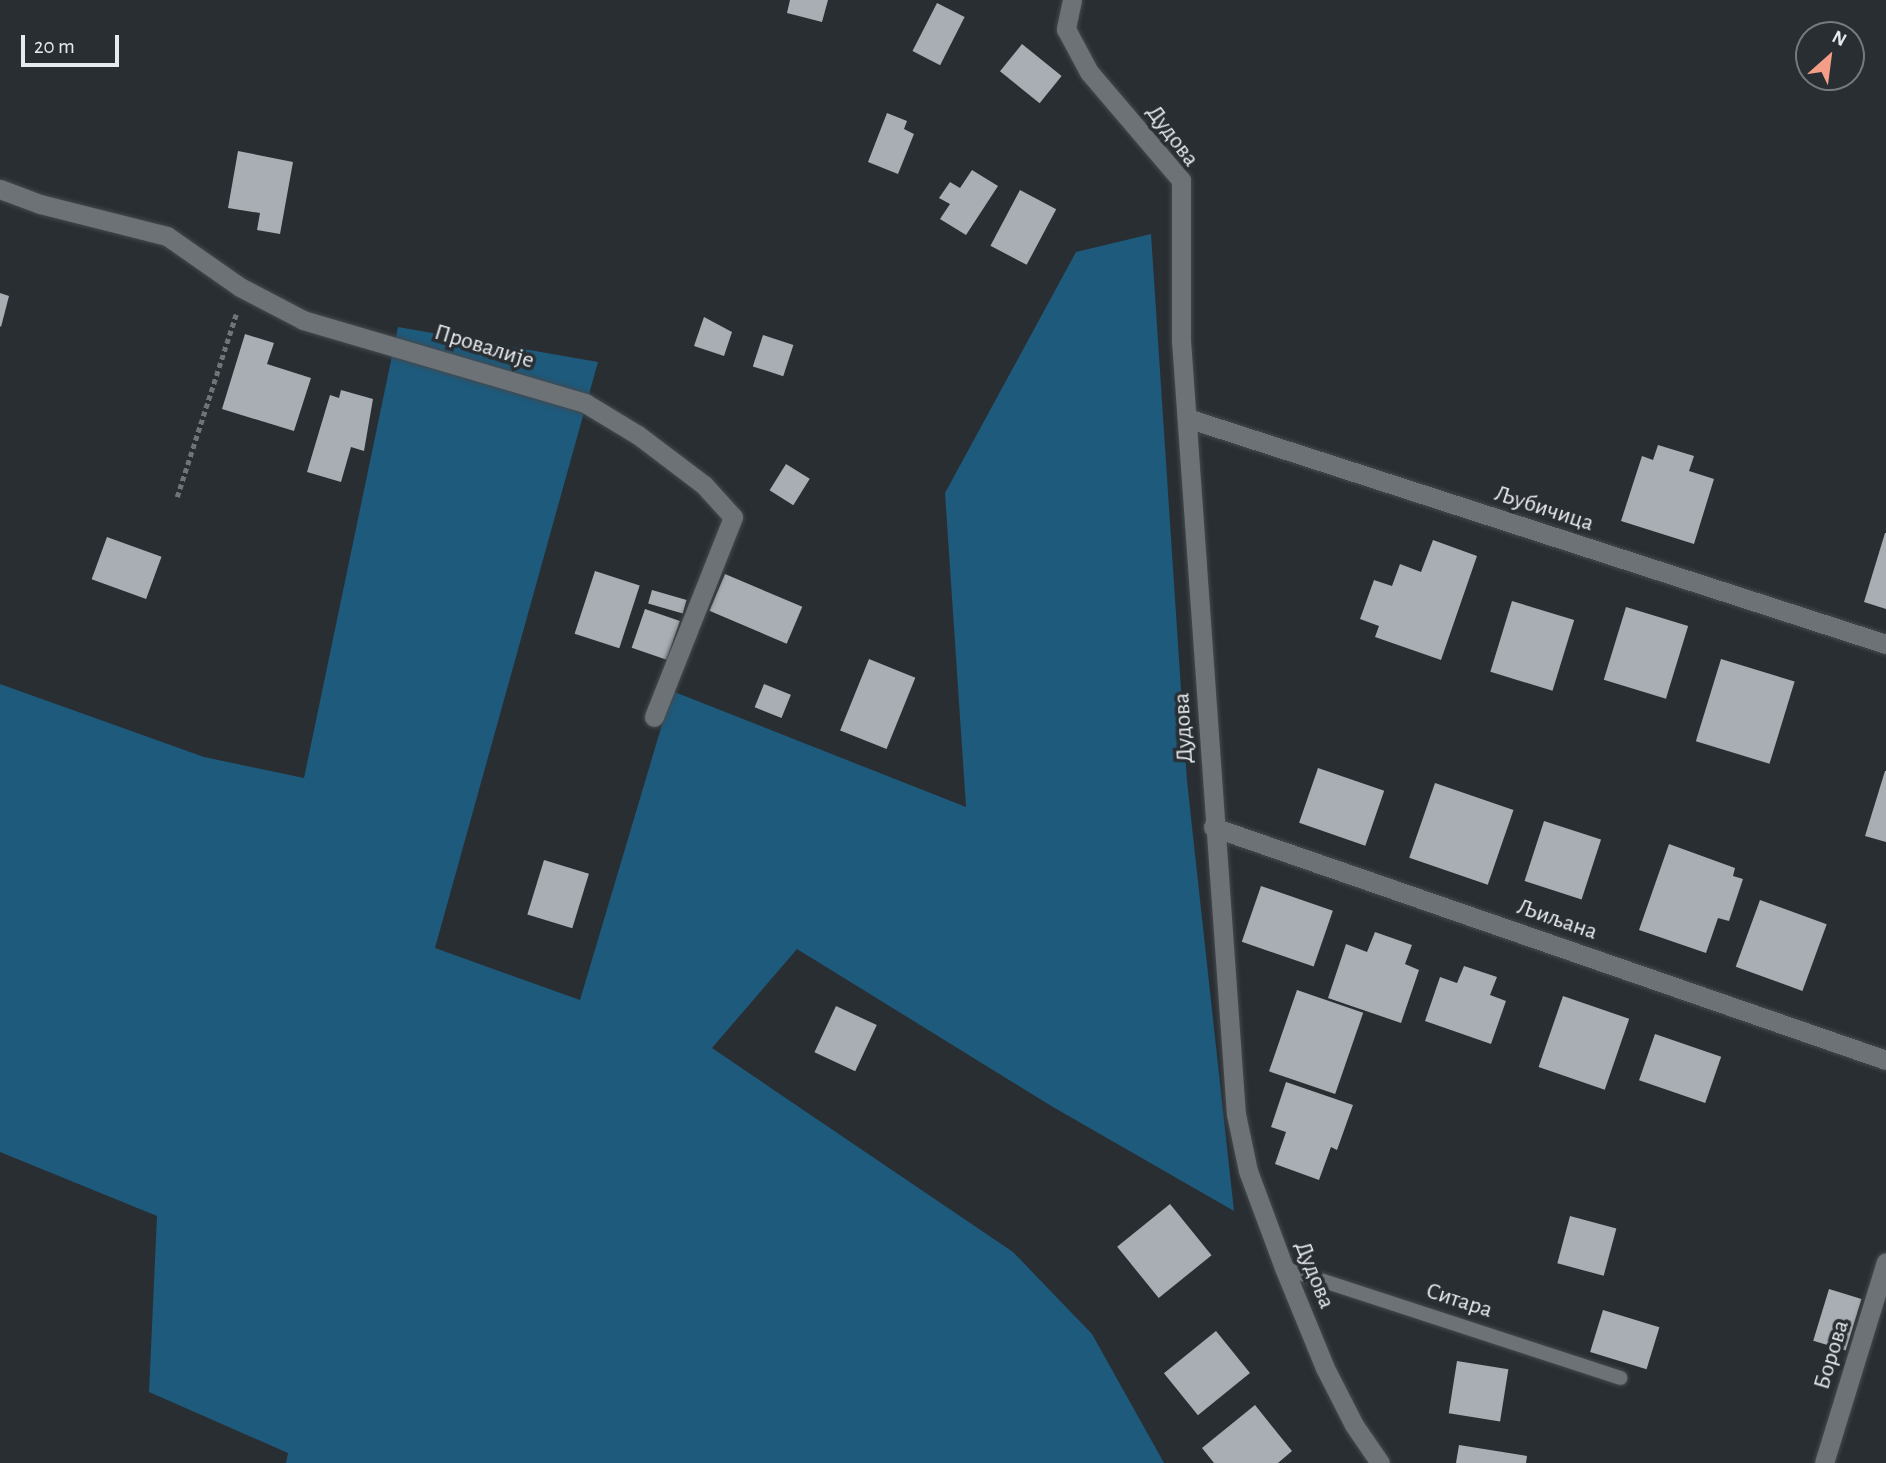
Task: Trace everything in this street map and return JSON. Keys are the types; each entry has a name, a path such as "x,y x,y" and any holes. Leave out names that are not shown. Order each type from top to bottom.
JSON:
{"street":[{"name":"Дудова","path":"1072,0 1066,29 1089,72 1181,180 1181,340 1213,827 1236,1114 1248,1171 1325,1368 1354,1425 1380,1463"},
{"name":"Провалије","path":"0,189 40,204 167,236 240,287 303,320 585,403 638,435 704,485 733,517 654,717"},
{"name":"Љубичица","path":"1187,418 1886,643"},
{"name":"Љиљана","path":"1213,827 1886,1059"},
{"name":"Борова","path":"1824,1463 1886,1262"}],"lane":[{"name":"Ситара","path":"1284,1268 1621,1378"}],"path":[{"path":"177,497 236,317 240,287"}],"shaded area":[{"path":"1151,234 1187,781 1234,1211 1053,1107 797,949 712,1048 1013,1252 1092,1334 1164,1463 286,1463 288,1453 149,1392 157,1216 0,1152 0,684 204,757 304,778 398,327 598,362 435,948 580,1000 672,691 966,807 945,493 1076,252"}],"building":[{"path":"790,0 828,0 822,22 787,13"},
{"path":"937,3 965,17 940,65 912,51"},
{"path":"1022,44 1062,76 1040,103 1000,71"},
{"path":"887,113 907,121 904,129 914,134 898,174 868,162"},
{"path":"238,151 293,162 280,234 257,230 260,213 228,208"},
{"path":"972,170 998,186 966,235 940,219 950,204 939,198 950,182 960,188"},
{"path":"1020,190 1056,209 1027,265 990,246"},
{"path":"0,293 9,296 1,327 0,326"},
{"path":"704,317 732,332 724,356 694,346"},
{"path":"245,334 274,343 267,364 311,378 294,431 222,409"},
{"path":"763,335 793,345 783,376 753,366"},
{"path":"341,390 373,399 364,451 351,447 341,482 307,472 330,395 339,398"},
{"path":"1658,445 1694,456 1689,471 1714,479 1694,544 1621,521 1642,456 1653,460"},
{"path":"786,464 810,479 793,505 770,490"},
{"path":"1886,533 1886,609 1864,602"},
{"path":"107,537 162,557 146,599 92,579"},
{"path":"1433,540 1477,556 1441,660 1375,637 1379,626 1360,619 1374,580 1392,586 1400,564 1421,572"},
{"path":"595,571 640,586 619,648 575,634"},
{"path":"725,574 802,607 787,644 709,611"},
{"path":"652,590 687,600 683,613 648,603"},
{"path":"1512,601 1574,620 1553,691 1490,672"},
{"path":"1626,607 1688,626 1666,699 1604,680"},
{"path":"645,609 680,621 667,660 632,648"},
{"path":"869,659 915,678 887,749 840,730"},
{"path":"1721,659 1795,682 1769,764 1696,741"},
{"path":"764,684 791,695 782,718 755,707"},
{"path":"1318,768 1384,791 1365,846 1299,823"},
{"path":"1886,771 1886,842 1865,836"},
{"path":"1435,783 1513,810 1488,885 1409,858"},
{"path":"1544,821 1601,840 1582,899 1525,881"},
{"path":"1669,844 1735,868 1733,876 1743,879 1729,921 1718,918 1706,953 1639,930"},
{"path":"544,860 589,874 572,928 527,915"},
{"path":"1261,886 1333,911 1314,967 1242,942"},
{"path":"1760,900 1827,924 1802,991 1736,967"},
{"path":"1375,932 1412,945 1405,964 1419,970 1401,1023 1328,998 1346,944 1367,952"},
{"path":"1464,966 1497,977 1490,995 1506,1001 1491,1044 1425,1021 1440,977 1457,983"},
{"path":"1297,990 1363,1013 1335,1094 1269,1071"},
{"path":"1563,996 1629,1019 1605,1090 1539,1067"},
{"path":"836,1006 877,1025 855,1071 814,1052"},
{"path":"1655,1034 1721,1057 1705,1103 1639,1080"},
{"path":"1286,1082 1353,1105 1337,1150 1331,1147 1319,1180 1275,1164 1286,1132 1271,1127"},
{"path":"1170,1204 1212,1255 1159,1298 1117,1247"},
{"path":"1570,1216 1616,1228 1604,1276 1557,1263"},
{"path":"1829,1289 1862,1299 1846,1351 1813,1341"},
{"path":"1603,1310 1659,1327 1647,1369 1590,1352"},
{"path":"1216,1331 1250,1373 1198,1415 1164,1373"},
{"path":"1457,1361 1508,1369 1500,1421 1449,1413"},
{"path":"1255,1405 1292,1451 1278,1463 1214,1463 1202,1448"},
{"path":"1459,1445 1527,1456 1526,1463 1456,1463"}]}
